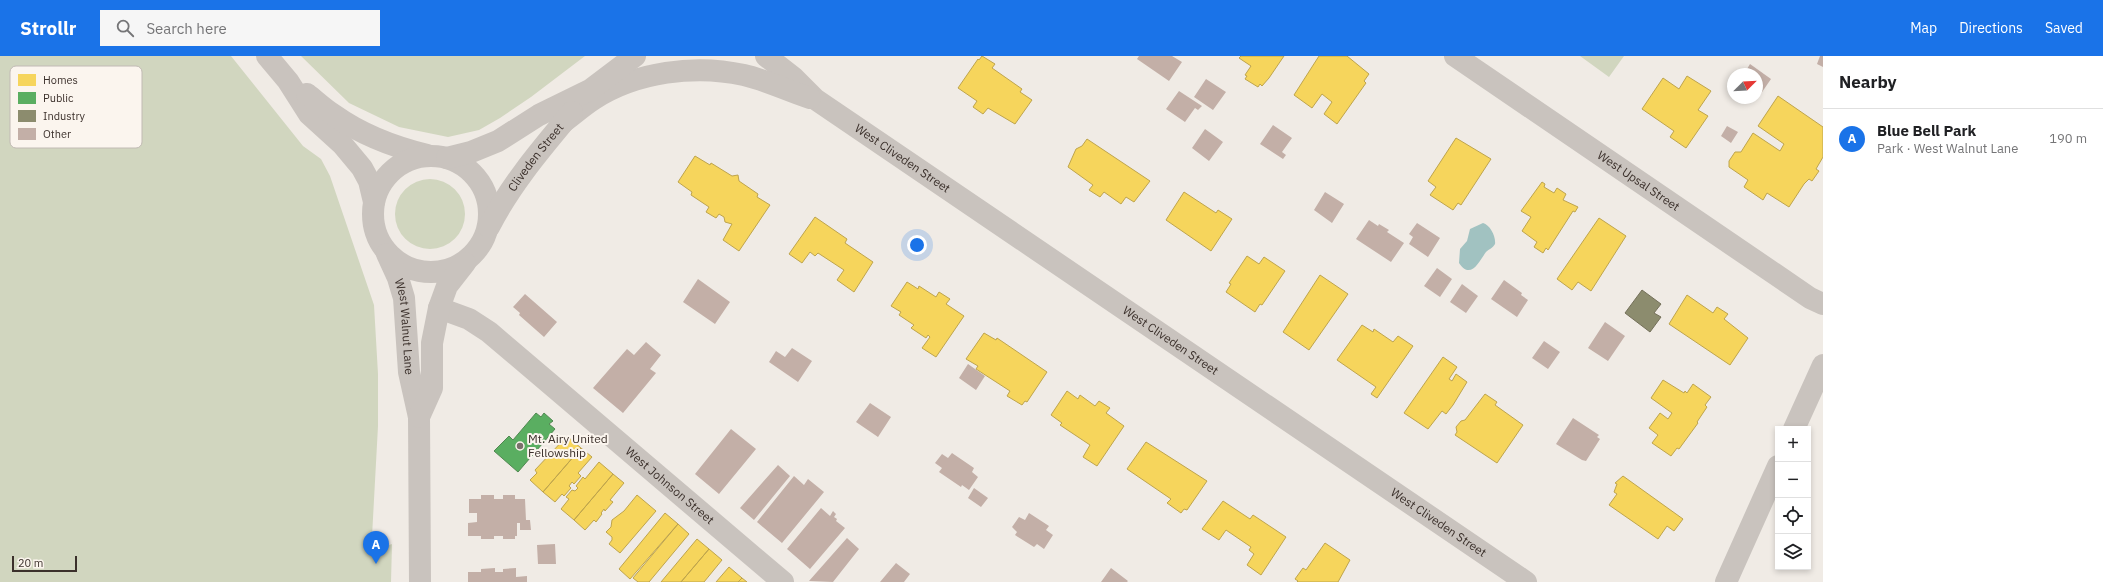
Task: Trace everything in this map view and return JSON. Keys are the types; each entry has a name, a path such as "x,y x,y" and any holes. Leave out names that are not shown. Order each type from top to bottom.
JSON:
{"street":[{"path":"267,56 288,81 310,114 342,144 362,168 368,181 374,202 374,222 380,241 396,260 407,267 419,271 444,271 456,267 467,260 479,246 488,229 490,216 485,191 470,170 440,157 404,150 370,136 334,115 288,81"},
{"name":"Cliveden Street","path":"440,157 471,152 498,141 539,115 590,90 635,56"},
{"name":"West Cliveden Street","path":"766,56 794,78 815,99 1526,582"},
{"name":"West Upsal Street","path":"1455,56 1810,298 1823,304"},
{"name":"West Cliveden Street","path":"562,123 593,99 622,85 642,78 693,70 719,71 744,75 815,99"},
{"name":"Cliveden Street","path":"488,229 505,197 524,171 590,90"},
{"path":"374,202 383,180 399,164 421,156 440,157"},
{"name":"West Walnut Lane","path":"380,241 398,278 404,298 409,372 420,417 420,582"},
{"name":"West Walnut Lane","path":"420,417 432,388 432,343 439,308 447,286 467,260"},
{"name":"West Johnson Street","path":"439,308 469,320 489,332 782,582"},
{"path":"1795,426 1823,365"},
{"path":"1726,582 1775,473"}],"green space":[{"path":"0,56 231,56 303,146 321,159 330,176 374,305 378,374 378,426 371,555 380,548 392,544 391,582 0,582"},
{"path":"301,56 585,56 531,97 500,118 479,130 448,137 399,127 349,103"},
{"path":"1580,56 1624,56 1609,77"},
{"path":"423,179 437,179 450,185 459,194 465,207 463,227 455,239 437,249 423,249 410,243 401,234 395,221 395,207 401,194 410,185"}],"water":[{"path":"1483,223 1486,224 1492,231 1495,238 1495,244 1486,252 1475,267 1471,270 1467,270 1459,263 1460,249 1467,241 1470,229"}],"building: Homes":[{"path":"982,56 995,64 992,68 1022,89 1020,92 1032,100 1015,124 988,108 983,114 973,107 977,101 958,88 978,59 979,60"},
{"path":"1241,56 1284,56 1269,78 1262,86 1260,84 1258,87 1245,79 1247,76 1245,75 1251,66 1239,58"},
{"path":"1319,56 1347,56 1369,74 1364,81 1366,83 1337,124 1324,114 1332,102 1322,94 1312,108 1294,95"},
{"path":"1687,76 1711,91 1698,110 1708,116 1686,148 1670,137 1674,131 1642,109 1663,78 1679,89"},
{"path":"1778,96 1823,127 1823,157 1816,169 1819,171 1812,181 1809,179 1804,184 1789,207 1767,193 1763,200 1744,187 1748,180 1729,167 1729,161 1735,152 1741,152 1753,133 1780,151 1784,144 1758,126"},
{"path":"1456,138 1491,159 1461,205 1458,203 1453,210 1430,195 1436,187 1428,181"},
{"path":"1087,139 1150,181 1134,202 1126,197 1121,204 1104,192 1100,197 1089,190 1093,185 1068,167 1076,149 1082,146"},
{"path":"695,156 710,165 711,163 732,176 738,175 739,181 758,194 757,197 770,205 739,251 723,240 732,224 725,222 724,217 719,214 716,218 706,212 709,207 691,195 692,192 678,182"},
{"path":"1542,182 1545,184 1544,187 1554,193 1557,188 1566,194 1563,200 1578,207 1575,212 1573,211 1548,250 1546,248 1543,253 1534,247 1537,242 1522,231 1531,217 1521,211"},
{"path":"1184,192 1216,213 1218,210 1232,219 1211,251 1166,220"},
{"path":"815,217 847,239 845,243 873,262 854,292 837,280 844,270 818,253 815,256 810,252 802,263 789,254"},
{"path":"1599,218 1626,236 1591,291 1578,282 1572,290 1557,279"},
{"path":"1247,256 1259,264 1264,257 1285,271 1262,305 1260,304 1255,312 1226,292 1231,284 1229,283"},
{"path":"1320,275 1348,294 1309,350 1283,332"},
{"path":"907,282 918,289 919,286 936,297 939,292 950,299 946,304 964,316 936,357 922,348 930,337 928,335 926,338 911,328 914,325 899,315 901,312 891,306"},
{"path":"1687,295 1713,313 1717,307 1728,314 1724,319 1748,338 1730,365 1669,324"},
{"path":"1362,325 1373,332 1374,329 1393,342 1398,336 1413,346 1377,398 1371,394 1376,387 1337,360"},
{"path":"984,333 996,340 997,338 1047,372 1027,402 1025,401 1022,405 1007,396 1010,391 976,369 978,366 966,359"},
{"path":"1443,357 1457,367 1449,379 1452,381 1456,374 1467,382 1446,414 1442,411 1428,429 1404,413"},
{"path":"1663,380 1684,393 1685,391 1687,393 1693,384 1711,397 1705,405 1707,407 1697,422 1698,423 1679,449 1677,448 1671,456 1652,443 1658,435 1649,428 1660,413 1668,419 1672,413 1651,398"},
{"path":"1067,391 1078,399 1080,395 1095,406 1099,401 1110,408 1106,413 1124,426 1097,466 1083,457 1090,445 1060,425 1062,423 1051,415"},
{"path":"1485,394 1497,402 1495,405 1523,425 1497,463 1455,435 1457,432 1456,427 1461,421 1465,420"},
{"path":"567,436 581,448 543,492 530,480 537,473 535,470"},
{"path":"1146,442 1207,481 1187,510 1184,509 1181,513 1167,503 1171,499 1127,469"},
{"path":"581,448 592,457 578,473 581,476 574,484 572,482 569,486 571,488 564,496 562,494 555,502 543,492"},
{"path":"599,462 613,474 574,520 561,509 569,499 566,497 572,490 575,491 578,488 576,486 583,477 585,479"},
{"path":"613,474 624,483 610,500 613,502 605,511 604,509 596,522 594,520 585,530 574,520"},
{"path":"1623,476 1683,519 1674,531 1667,526 1658,539 1609,505 1617,494 1614,492 1617,484 1615,483"},
{"path":"637,495 656,511 620,553 609,544 612,537 606,532 611,527 612,520 624,511"},
{"path":"1223,501 1250,519 1253,515 1286,537 1261,575 1247,565 1254,554 1249,550 1251,547 1226,530 1219,540 1202,529"},
{"path":"665,513 678,524 630,579 619,569"},
{"path":"678,524 689,534 649,582 638,582 633,578"},
{"path":"697,539 709,549 681,582 661,582"},
{"path":"1325,543 1350,560 1338,582 1297,582 1298,581 1295,579 1303,568 1306,570"},
{"path":"709,549 722,560 704,582 681,582"},
{"path":"729,567 742,578 738,582 716,582"},
{"path":"742,578 747,582 738,582"}],"building: Public":[{"name":"Mt. Airy United Fellowship","path":"536,413 541,417 544,413 553,421 549,424 555,429 518,472 494,451 509,436 513,440"}],"building: Industry":[{"path":"1642,290 1661,304 1654,313 1661,317 1650,332 1625,313"}],"building: Other":[{"path":"1139,56 1172,56 1182,62 1169,81 1137,59"},
{"path":"1820,56 1823,56 1823,67 1817,64"},
{"path":"1750,64 1756,68 1748,68"},
{"path":"1763,73 1771,79 1763,91"},
{"path":"1206,79 1226,92 1213,110 1194,97"},
{"path":"1179,91 1202,106 1198,110 1195,108 1185,122 1166,109"},
{"path":"1273,125 1292,138 1282,152 1286,155 1283,159 1260,144"},
{"path":"1727,126 1738,132 1731,143 1721,136"},
{"path":"1205,129 1223,142 1209,161 1192,148"},
{"path":"1325,192 1344,204 1332,223 1314,210"},
{"path":"1369,220 1378,226 1379,224 1389,230 1387,232 1404,243 1391,262 1356,239"},
{"path":"1417,223 1440,238 1428,257 1409,244 1413,237 1409,234"},
{"path":"1437,268 1452,279 1440,297 1424,286"},
{"path":"698,279 730,302 715,324 683,302"},
{"path":"1504,280 1522,293 1521,295 1528,300 1517,317 1491,299"},
{"path":"1462,284 1478,296 1466,313 1450,302"},
{"path":"525,294 557,322 544,337 519,315 520,313 513,307"},
{"path":"1605,322 1625,336 1608,361 1588,348"},
{"path":"1544,341 1560,352 1548,369 1532,358"},
{"path":"646,342 661,355 650,369 656,373 623,413 593,388 627,349 634,355"},
{"path":"792,348 812,361 798,382 769,362 776,351 785,357"},
{"path":"968,364 985,376 976,390 959,378"},
{"path":"870,403 891,417 878,437 856,422"},
{"path":"1573,418 1599,435 1597,437 1600,439 1586,461 1556,444"},
{"path":"731,429 756,449 719,494 695,474"},
{"path":"952,453 974,468 972,472 978,477 969,490 962,485 961,487 939,472 942,468 935,463 942,454 948,458"},
{"path":"778,465 790,476 754,520 740,508"},
{"path":"794,476 804,485 808,479 824,492 782,543 757,522"},
{"path":"974,488 988,498 981,507 968,498"},
{"path":"481,495 494,495 494,499 503,499 503,495 515,495 515,499 525,499 526,520 530,520 531,530 520,530 520,523 517,523 517,536 515,536 515,539 503,539 503,536 494,536 494,539 481,539 481,536 468,536 468,523 477,522 477,513 469,513 469,499 481,499"},
{"path":"821,508 830,516 833,511 836,514 834,517 837,519 836,521 845,528 810,569 787,549"},
{"path":"1029,513 1049,526 1046,530 1053,535 1044,549 1037,544 1034,547 1015,535 1017,532 1012,527 1019,517 1025,520"},
{"path":"847,538 859,549 833,582 809,581"},
{"path":"555,544 556,564 538,564 537,545"},
{"path":"896,563 910,574 904,582 880,582"},
{"path":"495,568 495,572 503,572 503,569 516,568 516,577 527,576 527,582 468,582 468,572 481,572 481,569"},
{"path":"1111,568 1128,581 1101,582"}],"place":[{"name":"Mt. Airy United Fellowship","path":"520,446"},
{"name":"Blue Bell Park","path":"376,564"}]}
